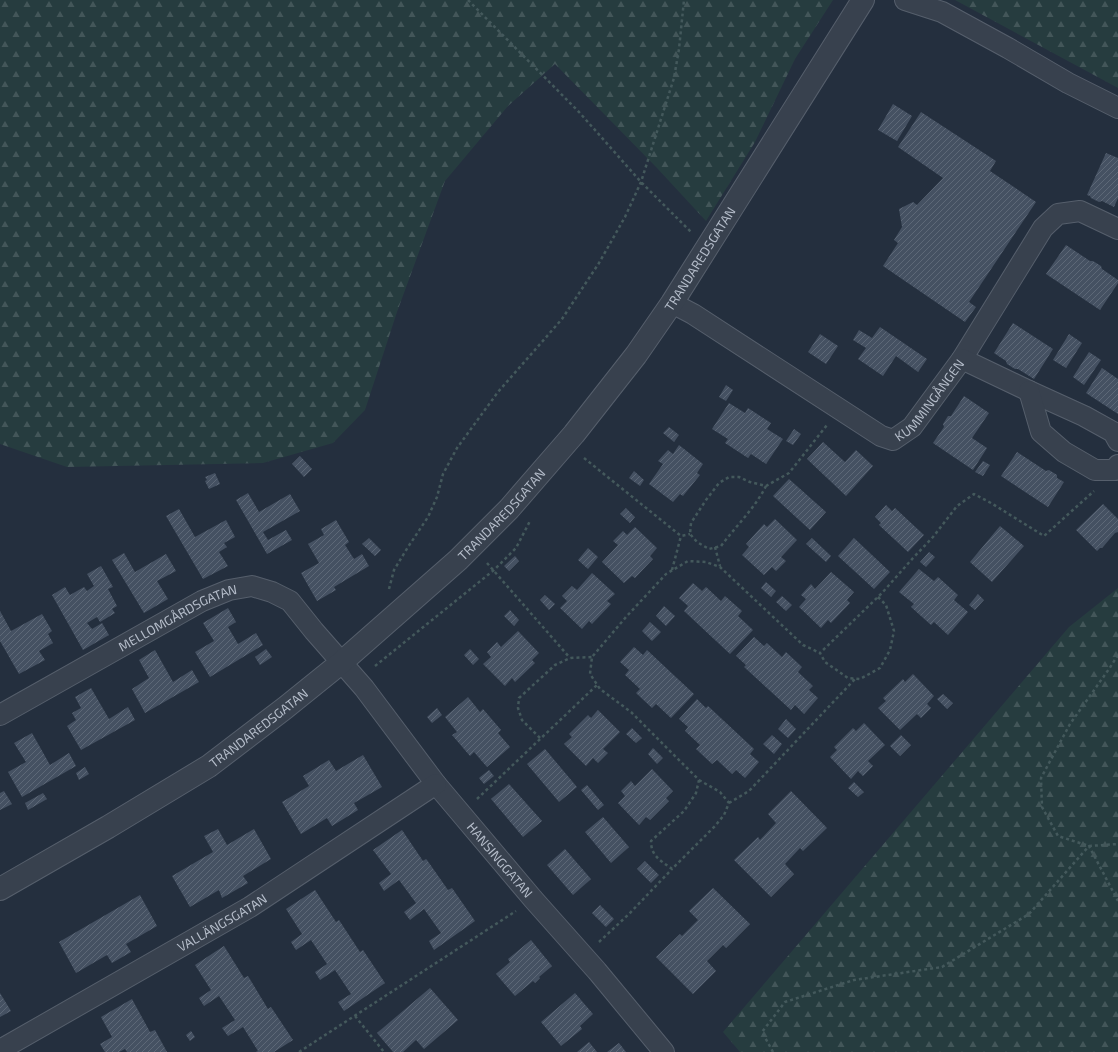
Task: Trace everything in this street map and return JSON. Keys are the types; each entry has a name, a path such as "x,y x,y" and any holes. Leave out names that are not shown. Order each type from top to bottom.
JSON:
{"street":[{"name":"TRANDAREDSGATAN","path":"0,889 108,827 209,766 342,662 458,560 509,509 574,434 636,354 672,303 863,0"},
{"path":"905,0 942,12 1068,83 1118,108"},
{"name":"KUMMINGÅNGEN","path":"672,303 693,314 881,436 893,440 912,427 962,359 1043,228 1058,214 1080,211 1118,229"},
{"path":"962,359 1084,416 1113,432 1118,441"},
{"path":"1030,391 1041,432 1064,452 1095,470 1114,468"},
{"name":"MELLOMGÅRDSGATAN","path":"0,715 202,601 229,590 252,586 272,592 290,601 342,662"},
{"name":"HANSINGGATAN","path":"342,662 364,688 436,784 533,899 597,971 664,1052"},
{"name":"VALLÄNGSGATAN","path":"0,1050 250,906 436,784"}],"path":[{"path":"468,0 579,112 641,182 707,248"},
{"path":"385,593 390,588 394,570 428,516 437,497 443,474 457,448 498,392 562,319 579,295 626,217 641,182 674,78 680,42 684,0"},
{"path":"766,486 750,482 739,477 729,477 719,483 691,523 690,534 697,542 709,549 721,546 730,533 760,498 766,486 789,472 839,409"},
{"path":"582,456 681,536"},
{"path":"820,653 878,597 933,537 957,506 974,494 1044,536 1100,486 1114,468"},
{"path":"681,536 690,534"},
{"path":"672,570 681,536"},
{"path":"716,547 720,567"},
{"path":"729,803 720,792 699,780 631,712 605,694 597,686 590,674 592,657 626,617 666,574 688,561 706,562 720,567 803,645 820,653 825,662 848,678 860,679 880,668 890,650 894,631 886,604 878,597"},
{"path":"487,563 570,658"},
{"path":"379,630 395,650"},
{"path":"1118,655 1070,724 1041,778 1042,807 1058,836 1089,846 1118,844"},
{"path":"540,738 522,720 518,708 519,698 555,665 570,658 592,657"},
{"path":"584,956 629,914 715,826 724,815 729,803 749,791 855,679"},
{"path":"461,813 597,686"},
{"path":"672,869 656,858 651,848 651,841 684,810 696,793 699,780"},
{"path":"1089,846 1118,901"},
{"path":"773,1052 762,1032 785,1002 854,980 942,967 1029,914 1089,846"},
{"path":"299,1052 533,899"},
{"path":"356,1016 384,1052"}],"green space":[{"path":"0,0 833,0 795,59 755,142 706,221 657,168 555,64 508,106 445,181 397,312 365,410 333,443 263,463 67,467 0,444"},
{"path":"955,0 1118,0 1118,88"},
{"path":"1118,588 1118,1052 740,1052 723,1032 1069,627"}],"building":[{"path":"893,104 912,116 897,141 878,130"},
{"path":"921,112 996,161 990,171 1036,202 969,302 976,307 965,322 883,266 898,243 894,240 902,227 899,209 913,202 917,205 943,178 898,147"},
{"path":"1106,153 1118,158 1118,198 1114,207 1102,201 1099,202 1087,195"},
{"path":"1066,245 1090,261 1093,261 1101,266 1102,269 1118,280 1118,283 1100,310 1046,274"},
{"path":"1013,323 1053,349 1034,379 1007,364 1006,361 994,353"},
{"path":"880,327 927,359 918,372 896,356 883,376 858,359 866,348 853,340 859,330 872,338"},
{"path":"820,334 838,346 826,364 808,352"},
{"path":"1069,334 1082,343 1066,368 1053,360"},
{"path":"1089,352 1101,360 1084,385 1073,377"},
{"path":"1102,368 1118,379 1118,414 1086,393"},
{"path":"726,385 733,390 726,401 719,397"},
{"path":"964,396 989,413 972,438 987,448 973,470 933,443 944,427 943,424 948,416 951,416"},
{"path":"729,403 745,413 748,408 771,423 767,429 783,439 766,464 751,454 748,458 725,443 728,439 712,429"},
{"path":"669,427 679,435 674,442 663,433"},
{"path":"794,429 801,434 793,445 786,441"},
{"path":"823,442 845,462 856,450 873,466 846,496 807,459"},
{"path":"679,445 703,464 697,473 700,475 683,496 680,494 673,502 649,484 663,464 658,461 668,450 673,454"},
{"path":"1017,452 1046,471 1049,470 1057,475 1057,478 1064,482 1048,507 1001,476"},
{"path":"300,456 312,469 304,477 292,464"},
{"path":"983,461 990,465 983,476 975,472"},
{"path":"634,471 644,480 640,486 629,478"},
{"path":"215,473 220,484 209,489 205,481 207,480 205,477"},
{"path":"789,479 826,512 810,530 773,496"},
{"path":"248,493 259,512 290,494 300,511 263,532 268,540 286,530 292,540 267,554 236,500"},
{"path":"1103,504 1118,519 1118,532 1115,533 1102,548 1097,551 1076,530"},
{"path":"886,505 892,511 895,508 924,535 908,552 879,525 881,523 875,517"},
{"path":"626,508 635,517 630,523 620,514"},
{"path":"179,509 195,537 226,520 235,537 224,543 227,547 219,552 228,566 203,579 166,516"},
{"path":"775,519 797,540 781,557 786,561 776,571 772,567 764,575 742,555 749,547 746,544 764,524 767,527"},
{"path":"336,520 349,542 345,545 354,559 362,554 369,566 334,587 336,590 317,601 301,573 319,563 308,544 324,535 321,529"},
{"path":"1000,526 1024,546 992,582 970,562"},
{"path":"635,527 657,548 650,556 653,559 635,578 632,576 624,583 602,562 618,545 613,541 623,531 627,535"},
{"path":"369,538 381,550 375,556 362,544"},
{"path":"812,538 831,556 826,562 806,544"},
{"path":"854,538 890,572 874,589 838,556"},
{"path":"588,548 598,557 588,569 578,560"},
{"path":"929,552 935,557 926,567 920,562"},
{"path":"124,553 135,572 166,554 176,571 157,581 168,599 144,613 112,560"},
{"path":"515,556 519,561 509,571 504,566"},
{"path":"101,566 113,587 108,589 117,606 112,609 115,613 100,622 97,617 87,623 92,629 102,623 109,635 83,650 52,595 65,587 70,595 84,587 87,591 94,586 87,574"},
{"path":"919,569 934,581 938,577 958,595 954,600 968,612 948,635 934,622 931,625 911,607 914,604 899,592"},
{"path":"831,572 854,592 847,600 850,603 831,623 828,620 821,628 799,607 806,599 801,595 811,584 815,589"},
{"path":"592,573 615,594 607,601 611,604 592,624 589,621 582,629 560,608 567,601 562,596 572,586 577,590"},
{"path":"766,582 776,591 771,597 761,588"},
{"path":"693,583 702,591 706,587 721,601 725,596 742,611 738,616 753,630 730,654 684,611 688,606 679,598"},
{"path":"978,594 984,600 975,610 969,605"},
{"path":"545,595 555,604 549,610 540,600"},
{"path":"782,596 792,605 786,611 776,602"},
{"path":"664,606 675,616 666,626 656,616"},
{"path":"228,608 236,622 228,627 238,644 256,633 263,645 210,677 195,652 214,641 203,623"},
{"path":"510,610 519,620 514,626 504,616"},
{"path":"0,611 11,631 42,614 52,631 48,634 53,643 39,651 45,660 19,674 0,641"},
{"path":"650,622 661,632 652,641 642,631"},
{"path":"518,631 539,653 532,660 535,663 515,682 512,678 505,686 483,664 491,657 487,652 497,642 501,647"},
{"path":"754,637 764,646 767,643 782,657 786,652 802,667 798,672 813,686 809,690 818,698 804,714 795,705 791,710 744,667 746,665 736,656"},
{"path":"634,647 643,655 647,650 694,694 671,718 656,704 652,708 636,693 640,689 625,675 629,670 620,662"},
{"path":"266,649 272,657 260,665 255,657"},
{"path":"470,649 479,659 473,665 464,655"},
{"path":"155,650 173,682 192,670 199,682 145,713 132,689 149,678 139,660"},
{"path":"913,674 934,696 927,704 931,708 921,718 917,714 900,730 878,708 886,701 883,698 903,679 905,682"},
{"path":"91,688 109,719 128,707 135,720 81,750 67,726 76,720 72,713 81,708 75,697"},
{"path":"943,694 953,703 947,709 937,699"},
{"path":"468,697 480,712 483,709 501,730 498,733 510,747 487,767 474,752 470,756 452,735 457,732 445,717"},
{"path":"697,699 706,708 708,706 754,749 750,754 759,762 745,778 736,770 732,774 717,760 712,764 696,749 700,745 685,731 688,727 679,719"},
{"path":"437,708 442,715 432,723 427,717"},
{"path":"598,710 620,732 603,749 608,753 598,763 593,758 586,766 564,744 572,737 569,734 588,715 591,718"},
{"path":"786,719 796,729 788,738 778,729"},
{"path":"864,723 885,745 868,761 873,766 863,776 858,771 851,779 830,757 837,750 834,747 853,728 856,731"},
{"path":"632,728 642,738 636,743 626,734"},
{"path":"32,733 50,765 69,753 76,766 22,797 8,772 26,762 14,743"},
{"path":"772,735 782,744 774,754 763,744"},
{"path":"901,735 911,745 900,756 890,746"},
{"path":"653,748 663,758 657,764 648,754"},
{"path":"545,749 577,787 559,802 527,764"},
{"path":"363,755 382,787 354,803 358,810 332,826 327,818 301,834 282,802 309,786 303,776 329,760 336,771"},
{"path":"85,767 89,774 79,780 76,773"},
{"path":"652,769 673,791 666,798 669,801 650,820 646,817 639,825 618,803 625,796 621,791 631,781 635,786"},
{"path":"489,770 494,776 484,784 479,778"},
{"path":"854,782 864,792 858,797 848,788"},
{"path":"509,784 542,821 523,837 491,799"},
{"path":"587,785 604,805 598,810 581,790"},
{"path":"4,791 12,804 0,810 0,793"},
{"path":"791,791 827,828 803,851 800,848 785,864 794,874 771,897 734,860 758,837 760,840 776,823 768,814"},
{"path":"43,793 47,799 28,810 25,803"},
{"path":"603,817 629,847 611,863 585,832"},
{"path":"218,829 227,845 254,829 271,859 243,876 248,883 222,898 219,890 190,907 172,876 213,852 204,836"},
{"path":"402,830 423,861 426,859 427,860 448,890 452,888 475,921 434,950 429,941 441,933 424,909 410,920 404,912 416,903 399,880 384,891 379,883 391,874 373,850"},
{"path":"565,849 591,879 573,895 547,865"},
{"path":"645,861 659,875 651,883 637,869"},
{"path":"713,888 750,924 726,948 723,945 707,961 716,971 693,994 656,957 680,934 682,936 698,920 689,911"},
{"path":"315,890 336,922 339,920 360,952 363,950 385,983 344,1011 338,1002 351,994 335,970 320,980 315,972 327,964 311,940 296,950 291,942 302,934 286,909"},
{"path":"140,895 157,926 126,944 131,952 112,963 107,955 76,973 59,942"},
{"path":"600,905 614,919 606,927 592,913"},
{"path":"531,940 552,966 539,977 540,978 535,983 533,981 515,996 496,974 510,962 508,959"},
{"path":"224,946 244,978 248,976 268,1009 271,1007 293,1040 274,1052 256,1052 258,1051 243,1027 228,1036 222,1028 235,1020 219,996 204,1006 199,998 211,990 195,965"},
{"path":"430,988 458,1020 424,1049 416,1040 403,1052 393,1052 377,1033"},
{"path":"0,993 11,1011 0,1017"},
{"path":"575,993 593,1014 580,1026 582,1029 561,1046 541,1022"},
{"path":"132,999 150,1032 155,1030 167,1052 127,1052 125,1049 119,1052 105,1052 100,1044 112,1037 101,1017"},
{"path":"191,1031 195,1037 190,1041 186,1035"},
{"path":"589,1042 597,1052 577,1052"},
{"path":"619,1043 626,1052 607,1052"}]}
